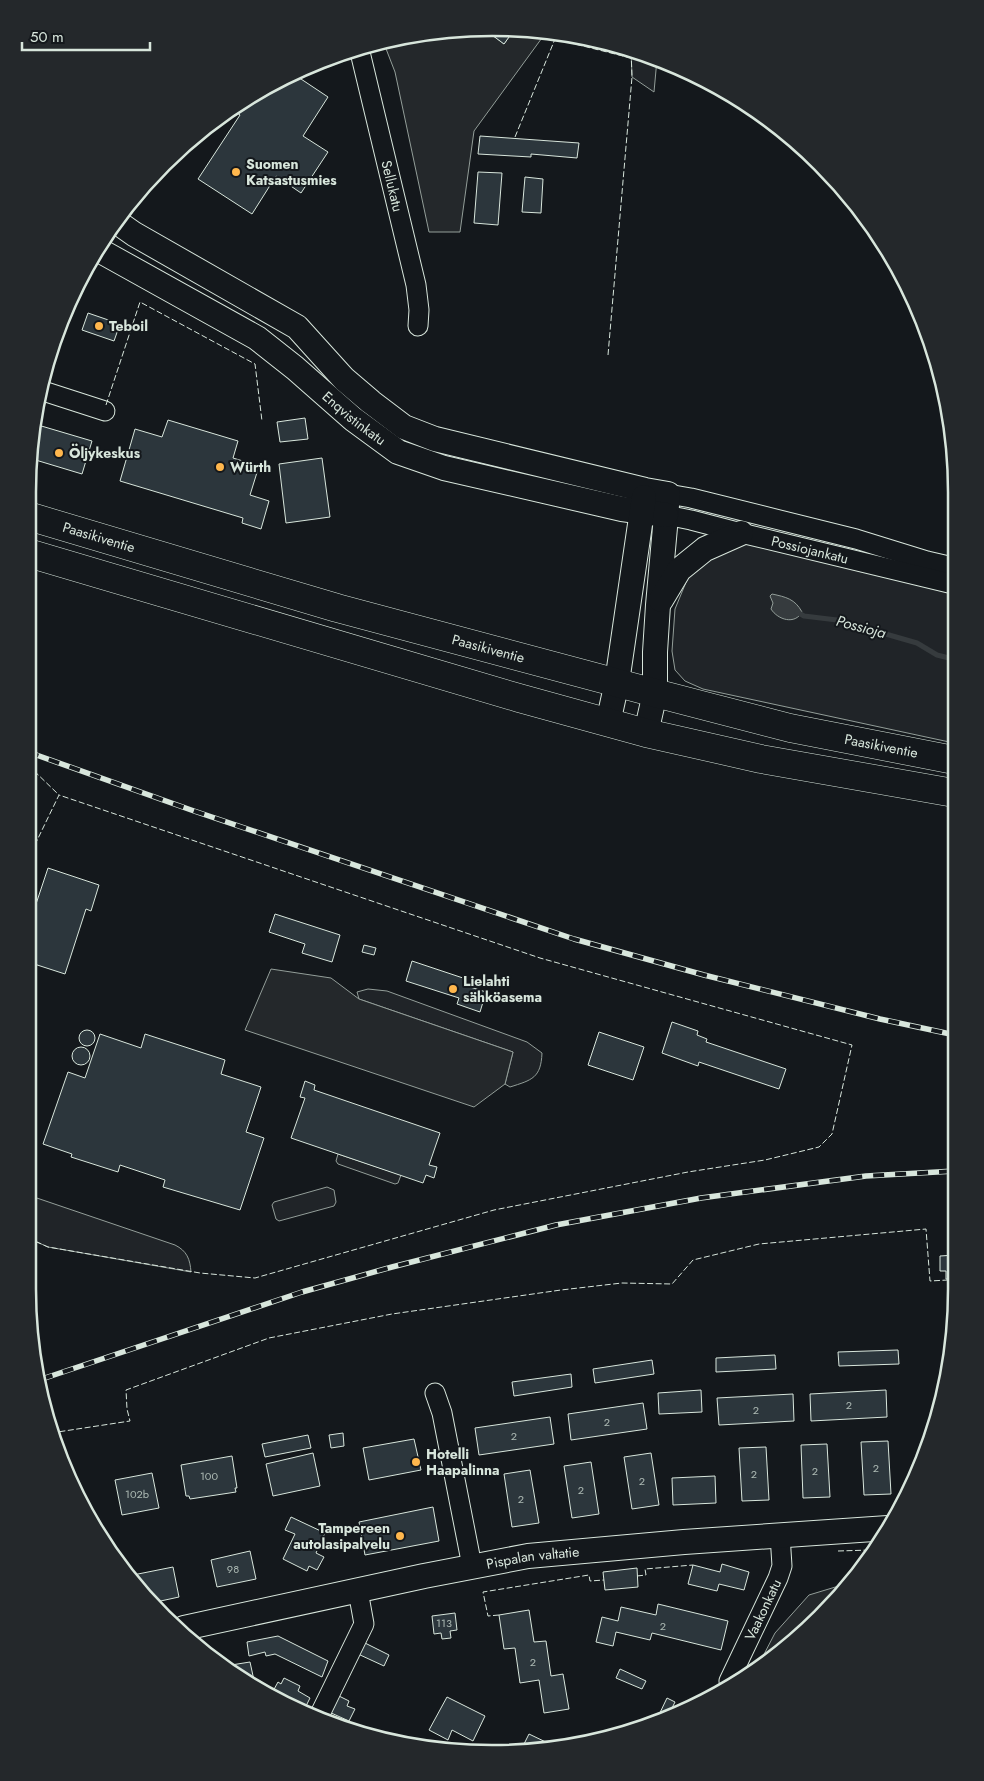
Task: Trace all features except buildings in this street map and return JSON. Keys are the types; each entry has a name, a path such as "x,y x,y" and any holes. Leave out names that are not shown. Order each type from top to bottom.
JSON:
{"highway":[{"name":"Paasikiventie","path":"36,518 337,608 655,693 790,728 948,759"},
{"path":"36,555 519,698 646,733 761,759 948,792"}],"main road":[{"name":"Enqvistinkatu","path":"123,225 297,327 344,379 404,427 435,439 644,501 667,505"},
{"name":"Enqvistinkatu","path":"104,253 257,338 295,368 353,419 398,452 444,468 588,502 644,501"},
{"path":"608,723 617,682 644,501"},
{"path":"646,733 655,693 658,605 667,505"},
{"path":"658,605 679,570 705,549 741,533"},
{"name":"Pispalan valtatie","path":"187,1627 472,1566 528,1556 578,1550 880,1529"}],"street":[{"name":"Sellukatu","path":"361,56 416,285 419,310 418,326"},
{"path":"48,392 105,411"},
{"name":"Possiojankatu","path":"667,505 691,498 856,539 948,567"},
{"name":"Possiojankatu","path":"667,505 691,520 948,583"},
{"path":"435,1393 443,1415 472,1566"},
{"name":"Vaakonkatu","path":"731,1677 778,1578 782,1566 780,1535"},
{"path":"321,1711 364,1624 358,1591"}],"shaded area":[{"path":"493,36 504,44 509,37 541,39 474,131 460,232 429,232 395,72 386,49 433,40 462,37"},
{"path":"631,58 656,67 654,92 632,77"},
{"path":"750,543 948,590 948,742 703,689 685,681 675,670 672,651 675,609 689,575 719,551"},
{"path":"772,594 790,599 802,612 795,619 791,620 778,616 771,609 773,603 770,596"},
{"path":"271,969 331,978 359,999 513,1052 505,1084 474,1107 245,1030"},
{"path":"368,989 387,991 527,1042 542,1053 540,1068 530,1080 510,1087 505,1084 513,1052 359,999 357,992"},
{"path":"338,1154 401,1175 398,1183 395,1184 338,1164 336,1161"},
{"path":"327,1187 334,1190 336,1202 334,1206 279,1221 276,1219 272,1205 274,1202"},
{"path":"36,1198 175,1245 187,1256 191,1272 48,1247 36,1242"},
{"path":"837,1586 792,1632 764,1655 775,1633 809,1595"}],"waterway":[{"name":"Possioja","path":"797,612 804,616 837,620 917,643 937,655 948,658"}],"railway":[{"path":"36,755 194,811 574,939 704,975 880,1019 948,1034"},
{"path":"45,1378 302,1292 556,1225 701,1198 866,1176 948,1171"}],"fence":[{"path":"515,137 554,41"},
{"path":"575,44 631,58"},
{"path":"608,355 632,77 631,58"},
{"path":"106,405 140,302 255,364 262,421"},
{"path":"36,773 59,795"},
{"path":"36,842 59,795 540,958 852,1045 832,1134 819,1147 765,1160 688,1172 494,1210 255,1278 200,1273 48,1247 36,1242"},
{"path":"59,1432 130,1421 126,1390 269,1338 392,1314 561,1290 622,1283 672,1284 693,1260 759,1244 926,1229 930,1281 948,1280"},
{"path":"838,1551 865,1550"},
{"path":"637,1576 646,1575 645,1569 693,1565"},
{"path":"499,1615 488,1616 483,1592 589,1575 590,1581 604,1580"}],"place":[{"name":"Suomen Katsastusmies","path":"236,172"},
{"name":"Teboil","path":"99,326"},
{"name":"Öljykeskus","path":"59,453"},
{"name":"Würth","path":"220,467"},
{"name":"Lielahti sähköasema","path":"453,989"},
{"name":"Hotelli Haapalinna","path":"416,1462"},
{"name":"Tampereen autolasipalvelu","path":"400,1536"}]}
